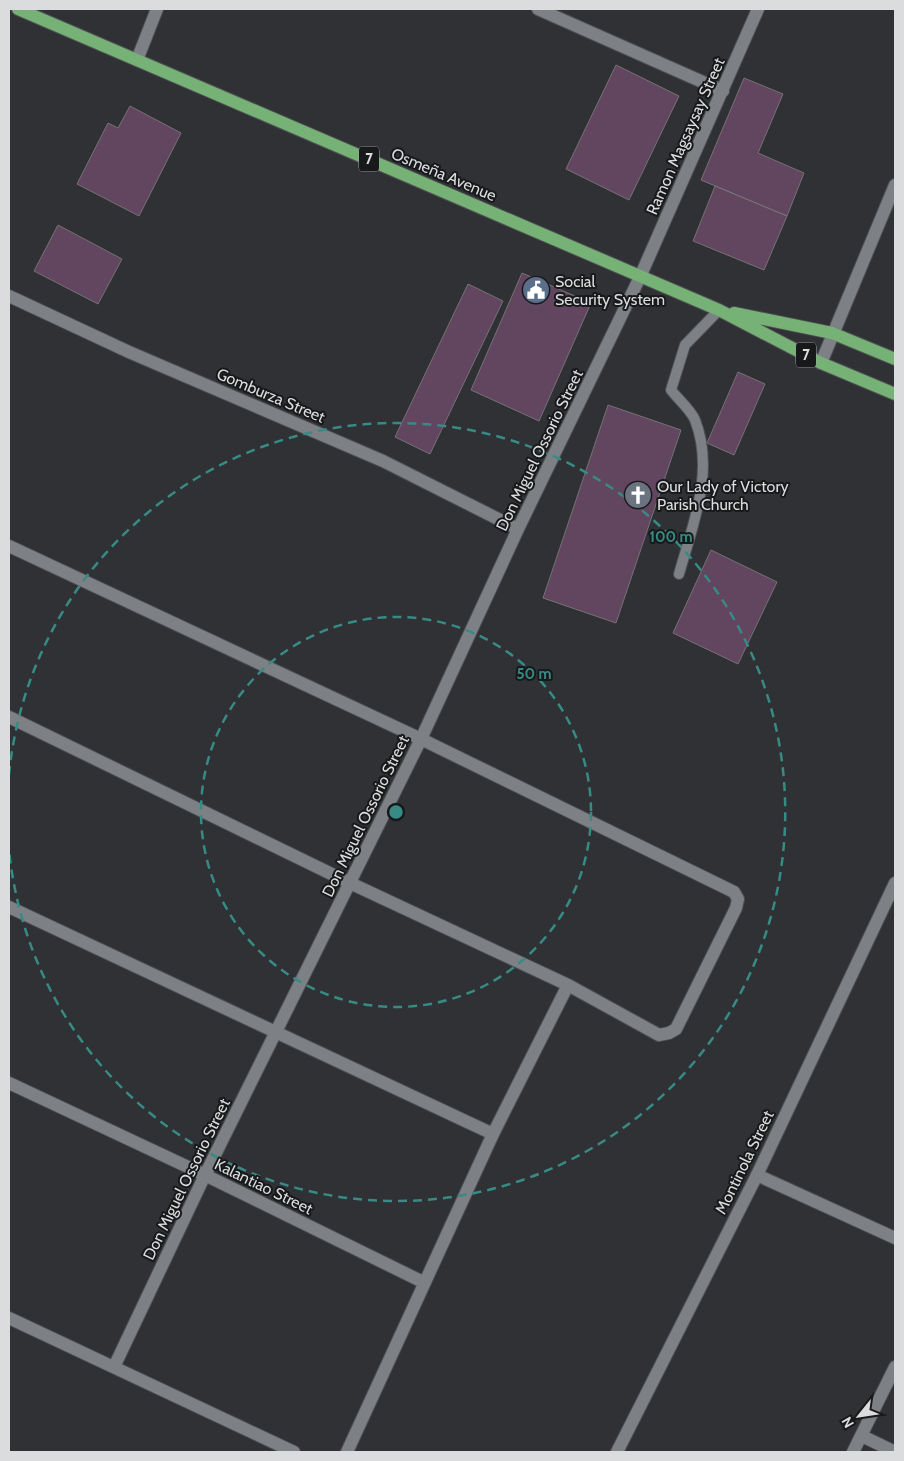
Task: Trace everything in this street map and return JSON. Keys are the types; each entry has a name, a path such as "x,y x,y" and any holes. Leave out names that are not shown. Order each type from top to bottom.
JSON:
{"main road":[{"name":"Osmeña Avenue","path":"18,9 719,310 821,363 895,394"},
{"name":"Osmeña Avenue","path":"719,310 832,333 895,359"}],"street":[{"path":"137,60 157,9"},
{"path":"538,9 722,91"},
{"name":"Ramon Magsaysay Street","path":"640,277 758,9"},
{"path":"821,363 895,185"},
{"name":"Don Miguel Ossorio Street","path":"114,1367 205,1175 421,740 518,530 640,277"},
{"name":"Gomburza Street","path":"9,296 129,352 383,461 518,530"},
{"path":"9,546 421,740 734,892 738,899 736,908 676,1029 670,1034 659,1035 568,985 350,883 9,717"},
{"name":"Montinola Street","path":"617,1452 757,1174 895,883"},
{"path":"9,907 276,1034 493,1134"},
{"path":"347,1452 423,1282 493,1134 568,985"},
{"name":"Kalantiao Street","path":"9,1084 205,1175 423,1282"},
{"path":"757,1174 895,1238"},
{"path":"9,1318 294,1452"},
{"path":"852,1452 862,1436 895,1367"},
{"path":"862,1436 895,1452"}],"lane":[{"path":"679,574 703,486 701,445 695,419 671,390 685,345 719,310"}],"building":[{"path":"616,65 679,96 629,200 566,169"},
{"path":"744,78 783,94 758,153 804,173 787,216 701,180"},
{"path":"130,106 181,133 139,216 77,184 108,123 118,128"},
{"path":"715,186 787,216 764,270 693,241"},
{"path":"58,225 122,259 98,304 34,271"},
{"path":"522,273 591,303 539,421 471,390"},
{"path":"468,284 503,301 430,454 395,437"},
{"path":"738,372 765,384 734,455 707,443"},
{"path":"608,405 681,430 616,623 543,598"},
{"path":"711,550 777,582 738,664 673,633"}],"place":[{"name":"Social Security System","path":"536,290"},
{"name":"Our Lady of Victory Parish Church","path":"638,495"}]}
